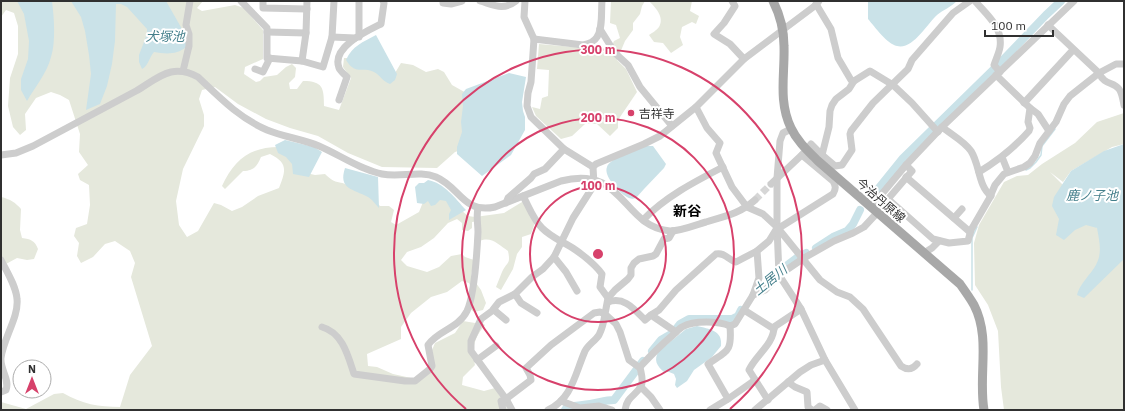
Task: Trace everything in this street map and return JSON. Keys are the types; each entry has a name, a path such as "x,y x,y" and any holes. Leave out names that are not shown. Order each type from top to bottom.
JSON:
{"main road":[{"name":"今治丹原線","path":"773,1 780,17 783,30 784,45 782,92 786,116 791,129 805,152 960,284 978,313 983,338 984,352 982,383 984,410"}],"street":[{"path":"183,71 189,46 189,34 186,25 190,1"},
{"path":"241,1 267,28 267,58 302,61 324,66 332,37 334,1"},
{"path":"357,37 359,1"},
{"path":"339,100 347,77 339,69 338,61 342,51 357,37 381,24 383,1"},
{"path":"443,1 451,4 462,1"},
{"path":"480,1 498,7 508,7 516,1"},
{"path":"525,1 524,17 534,39 531,82 527,106 531,118 564,149 593,167"},
{"path":"534,39 583,45 590,43 597,38 600,29 602,1"},
{"path":"732,1 735,6 724,23 714,34 730,44 744,59"},
{"path":"771,184 805,152 811,144 835,166 842,165 852,150 851,131 873,103 908,69 912,60 953,13 970,1"},
{"path":"975,1 996,24 998,29 1000,48 997,70 1024,102 1038,114 1049,131"},
{"path":"753,295 765,290 779,275 804,258 864,226 906,165 937,128 997,70 1074,1"},
{"path":"593,167 596,164 660,136 696,107 744,59 818,3 831,29 838,58 851,80 854,81"},
{"path":"262,22 263,5 307,5 306,33 302,61"},
{"path":"1048,25 1098,73 1107,84 1118,87 1124,105"},
{"path":"600,29 614,53 628,65 640,87 672,126"},
{"path":"267,32 306,33"},
{"path":"332,37 357,37"},
{"path":"1024,102 1074,50"},
{"path":"255,69 263,72 270,58"},
{"path":"906,165 912,171 888,199 933,239 949,242 968,241 970,232 991,196 995,185 1004,174 1024,167 1030,163 1035,156 1040,143 1056,122 1064,104 1070,96 1098,73 1116,64 1124,64"},
{"path":"1,155 16,153 33,146 159,77 171,72 183,71 198,77 236,112 259,126 276,133 317,145 369,170 388,175 424,174 436,177 445,182 470,205 478,208 486,209 506,203 570,179 586,178 601,182 613,190 643,220 655,228 673,231 735,213 746,208 755,200"},
{"path":"822,155 829,127 832,105 854,81 870,71 891,84 937,128 964,144 971,151 977,164 985,192 991,196"},
{"path":"696,107 707,128 720,143 716,153 732,187 746,208 763,214 778,228 804,258 820,280 837,292 850,297 863,309 901,366 905,369 910,369 917,364"},
{"path":"979,172 1002,157 1029,131 1030,128 1028,122 1030,108"},
{"path":"791,129 784,133 781,137 777,178 779,275 801,309 825,360 855,410"},
{"path":"506,203 508,198 534,174 545,169 564,149"},
{"path":"608,300 622,301 629,304 645,320 659,310 676,290 716,254 720,253 736,262 757,251 769,241 778,228 833,194 835,185 833,181 805,152"},
{"path":"1002,157 1008,172"},
{"path":"512,410 506,399 471,351 471,341 481,319 494,310 499,302 515,294 554,257 573,218 594,185 593,167"},
{"path":"643,220 652,211 677,193 694,182 723,168"},
{"path":"906,177 970,232"},
{"path":"523,196 537,223 542,229 549,235 573,248 598,268 602,274 600,287 608,300"},
{"path":"322,327 329,329 340,338 354,374 415,381 432,366 428,345 432,339 457,324 466,311 477,251 478,208"},
{"path":"954,218 962,209"},
{"path":"548,410 564,402 572,388 585,350 598,336 601,330 606,314 608,300 615,290 631,275 631,268 634,263 656,254 660,250 664,239 669,238 673,231"},
{"path":"924,253 939,241"},
{"path":"640,368 663,342 682,326 693,323 713,322 730,326 735,324 753,295 759,278 757,251"},
{"path":"554,257 566,272 577,291"},
{"path":"1,260 18,300 17,308 2,350 2,366 7,381 7,386 6,390 1,392"},
{"path":"515,294 521,303 537,313"},
{"path":"768,400 749,370 751,364 758,358 774,335 774,327 801,309"},
{"path":"494,310 506,320"},
{"path":"744,310 774,329"},
{"path":"503,410 501,401 506,399 531,380 526,368 551,345 594,313 600,312 606,314 616,324 629,360 640,368 642,381 641,386 630,397 625,410"},
{"path":"651,315 676,332"},
{"path":"728,399 708,364 729,350 731,344 730,326"},
{"path":"477,360 496,346"},
{"path":"755,410 788,382 812,365 825,360"},
{"path":"710,410 755,380"},
{"path":"788,382 807,392 808,407 814,410 820,406 827,410"},
{"path":"641,386 660,410"},
{"path":"564,402 580,408 600,406 612,410"}],"shaded area":[{"path":"1,1 203,1 197,8 202,11 235,5 244,8 263,30 263,59 245,67 244,74 256,82 260,81 264,77 277,75 292,64 296,68 295,77 289,83 290,89 297,89 303,81 315,82 323,90 324,106 339,110 351,78 343,67 344,58 350,58 392,78 401,63 413,65 426,72 438,69 444,72 452,85 468,94 464,149 455,152 437,168 382,167 348,153 318,136 266,119 238,104 215,87 202,90 199,99 204,115 204,126 183,169 176,201 179,225 187,237 198,231 214,203 232,211 242,207 258,196 279,188 284,172 283,164 276,157 270,154 261,157 256,166 252,169 243,171 225,189 222,186 232,169 238,162 251,152 260,149 279,147 295,163 297,171 315,175 325,174 334,181 361,191 380,206 389,206 394,210 391,222 396,225 419,212 423,202 439,198 447,198 468,216 475,217 504,213 522,202 529,203 535,214 533,229 531,234 522,237 522,247 517,254 513,269 501,290 496,287 502,272 509,261 508,251 491,240 480,241 478,235 481,225 479,221 472,222 472,228 468,231 462,230 462,223 457,219 448,223 434,238 421,247 407,252 401,260 407,266 427,272 439,267 451,256 462,254 465,257 474,260 471,276 481,290 486,303 483,310 474,312 469,308 474,294 469,283 462,281 447,292 431,297 411,313 401,327 401,339 367,354 368,366 377,367 393,374 420,380 434,366 432,350 435,343 455,333 463,321 475,323 481,322 485,325 478,334 474,344 473,354 475,365 463,377 462,385 484,391 495,388 508,410 1,410 1,402 26,409 45,399 52,399 52,395 54,394 63,393 77,400 91,404 120,407 130,375 152,346 131,277 135,263 130,251 115,241 105,244 93,257 81,263 77,256 79,243 74,236 76,228 87,224 90,205 89,185 80,180 78,174 88,165 79,152 80,134 69,100 51,92 36,98 25,114 26,130 20,135 13,127 8,106 10,78 18,54 18,26 14,13 6,10 1,17"},
{"path":"611,1 645,1 640,14 633,23 633,30 625,41 617,60 626,69 637,92 618,120 618,128 610,136 597,124 585,124 572,136 561,139 536,116 532,107 540,109 542,98 548,96 549,70 537,69 539,44 597,49 608,54 614,41 620,38 616,25 610,23"},
{"path":"649,1 692,1 690,11 699,16 696,24 692,22 682,27 680,37 683,45 671,53 663,43 654,42 649,35 659,27 661,20 658,12"},
{"path":"1124,113 1124,144 1112,147 1071,171 1063,182 1050,172 1066,188 1085,218 1124,250 1124,410 1004,410 1001,387 998,331 988,305 975,285 974,243 979,225 1004,182 1017,176 1028,175 1042,164 1075,143 1097,122"},
{"path":"1,197 17,205 21,209 20,230 22,238 32,241 36,244 38,249 34,259 27,260 17,258 6,264 1,254"}],"water":[{"path":"17,1 52,1 53,7 53,51 44,74 27,101 21,90 21,79 28,59 29,41 24,14"},
{"name":"犬塚池","path":"71,1 166,1 186,36 186,47 175,53 154,52 146,66 142,69 139,62 139,55 147,34 147,29 127,7 121,4 116,4 115,41 107,86 100,104 86,110 91,74 89,55 81,17"},
{"path":"868,1 957,1 937,15 909,44 897,46 893,45 881,35 868,19"},
{"path":"376,35 397,74 395,80 390,84 374,72 353,68 346,60 351,51 362,42"},
{"path":"509,73 526,77 522,102 525,117 525,130 511,155 482,176 457,154 457,147 462,132 462,94 466,89"},
{"path":"285,140 314,147 322,152 309,177 293,174 292,164 286,157 278,153 275,145"},
{"name":"鹿ノ子池","path":"1124,144 1124,259 1084,298 1077,295 1080,287 1093,270 1100,254 1097,228 1086,225 1075,230 1064,240 1056,235 1059,219 1052,206 1054,197 1071,171 1104,151"},
{"path":"642,146 653,146 666,164 636,198 628,198 613,184 607,175 607,167 617,158"},
{"path":"345,168 378,177 379,208 369,198 352,190 345,184 343,175"},
{"path":"428,180 439,184 466,210 449,220 451,210 446,201 440,200 435,205 431,206 428,201 424,204 417,203 415,187 419,183 424,183"},
{"path":"697,326 710,329 717,333 720,337 721,346 712,357 694,370 687,381 677,388 675,385 676,379 674,374 664,372 659,367 656,357 659,351 686,329"}],"waterway":[{"name":"土居川","path":"878,189 903,158 1061,1"},
{"path":"1026,170 1030,168 1041,155 1042,146 1055,129"},
{"name":"土居川","path":"816,248 833,237 847,231 853,224 860,210"},
{"path":"972,290 972,238 977,227"},
{"name":"土居川","path":"781,270 806,253"},
{"name":"土居川","path":"652,351 661,340 673,333 680,324 689,319 732,319 738,316 741,310"},
{"name":"土居川","path":"565,410 567,407 614,400 643,361"}],"tunnel":[{"path":"755,200 771,184"}],"place":[{"name":"吉祥寺","path":"631,113"}],"district":[{"name":"新谷","path":"687,211"}]}
